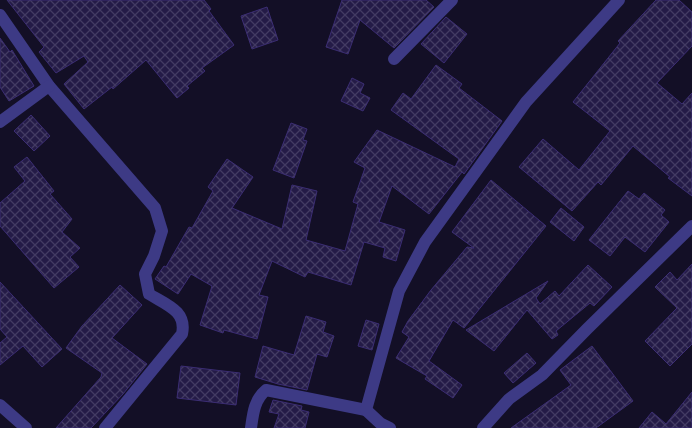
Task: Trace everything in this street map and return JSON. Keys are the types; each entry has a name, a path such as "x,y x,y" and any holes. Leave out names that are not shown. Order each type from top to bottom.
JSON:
{"street":[{"path":"394,59 452,0"},
{"path":"366,410 399,291 425,242 526,102 619,0"},
{"path":"0,15 49,86 155,208 162,230 154,256 145,274 150,294 180,314 184,324 182,334 105,428"},
{"path":"0,122 49,86"},
{"path":"483,428 509,399 542,375 586,329 692,226"},
{"path":"250,428 255,405 260,395 266,390 366,410 380,423 390,428"},
{"path":"0,404 26,428"}],"building":[{"path":"7,0 204,0 211,9 209,11 234,45 202,68 205,71 187,86 189,88 177,98 146,60 113,89 112,87 84,109 64,84 88,62 84,56 56,73 39,52 44,47"},
{"path":"342,0 426,0 434,7 394,48 360,20 348,54 326,47"},
{"path":"656,0 679,0 692,12 692,46 657,83 682,104 692,93 692,196 668,178 670,177 633,146 601,185 598,182 572,211 519,167 543,139 579,170 610,131 573,102 620,43 618,41"},
{"path":"267,7 278,40 252,49 241,16"},
{"path":"446,17 467,34 444,63 421,44"},
{"path":"0,38 10,52 12,50 34,86 9,101 0,87"},
{"path":"436,65 462,84 459,88 502,121 464,174 462,172 429,214 392,186 379,222 405,230 396,261 383,257 385,248 364,242 351,285 308,272 305,277 272,261 259,295 268,297 257,339 224,330 223,333 200,325 212,286 191,274 178,294 155,279 164,266 166,267 189,227 192,228 213,191 208,187 227,159 253,177 232,208 282,229 292,185 317,191 306,240 345,251 358,204 353,202 365,168 354,162 377,130 455,167 459,159 391,110 403,93 411,99"},
{"path":"352,78 364,84 360,93 370,98 363,111 341,101"},
{"path":"31,115 50,136 34,151 14,131"},
{"path":"291,123 307,129 303,140 307,141 294,178 273,170"},
{"path":"27,157 54,191 50,194 72,219 62,232 80,248 70,257 79,267 54,288 0,226 0,203 25,181 14,167"},
{"path":"491,180 546,226 464,328 453,320 429,361 462,385 453,398 425,379 427,376 396,358 409,337 402,332 408,321 467,247 474,248 452,232"},
{"path":"628,191 639,199 644,193 665,210 661,215 669,222 645,252 625,237 610,256 589,240"},
{"path":"561,208 584,227 574,241 550,222"},
{"path":"692,264 692,344 670,366 645,341 677,308 655,287 670,272 677,280"},
{"path":"588,265 612,287 594,306 590,303 556,331 558,335 552,339 527,310 494,351 466,330 548,281 536,298 540,304 555,291 559,296"},
{"path":"0,282 62,349 42,367 23,346 0,365 0,343 7,337 0,329"},
{"path":"120,285 142,305 112,338 147,364 123,394 91,428 56,428 101,377 102,373 66,348 82,326"},
{"path":"306,316 326,322 323,332 334,336 327,357 317,354 307,390 255,377 263,346 294,355"},
{"path":"366,320 379,324 372,350 358,346"},
{"path":"592,346 633,401 596,428 511,428 571,385 560,370"},
{"path":"527,353 536,363 513,383 504,373"},
{"path":"181,366 240,373 236,405 177,398"},
{"path":"692,392 692,428 639,428 652,412 666,424"},
{"path":"273,400 302,406 301,410 309,412 305,428 274,428 279,414 269,412"}]}
